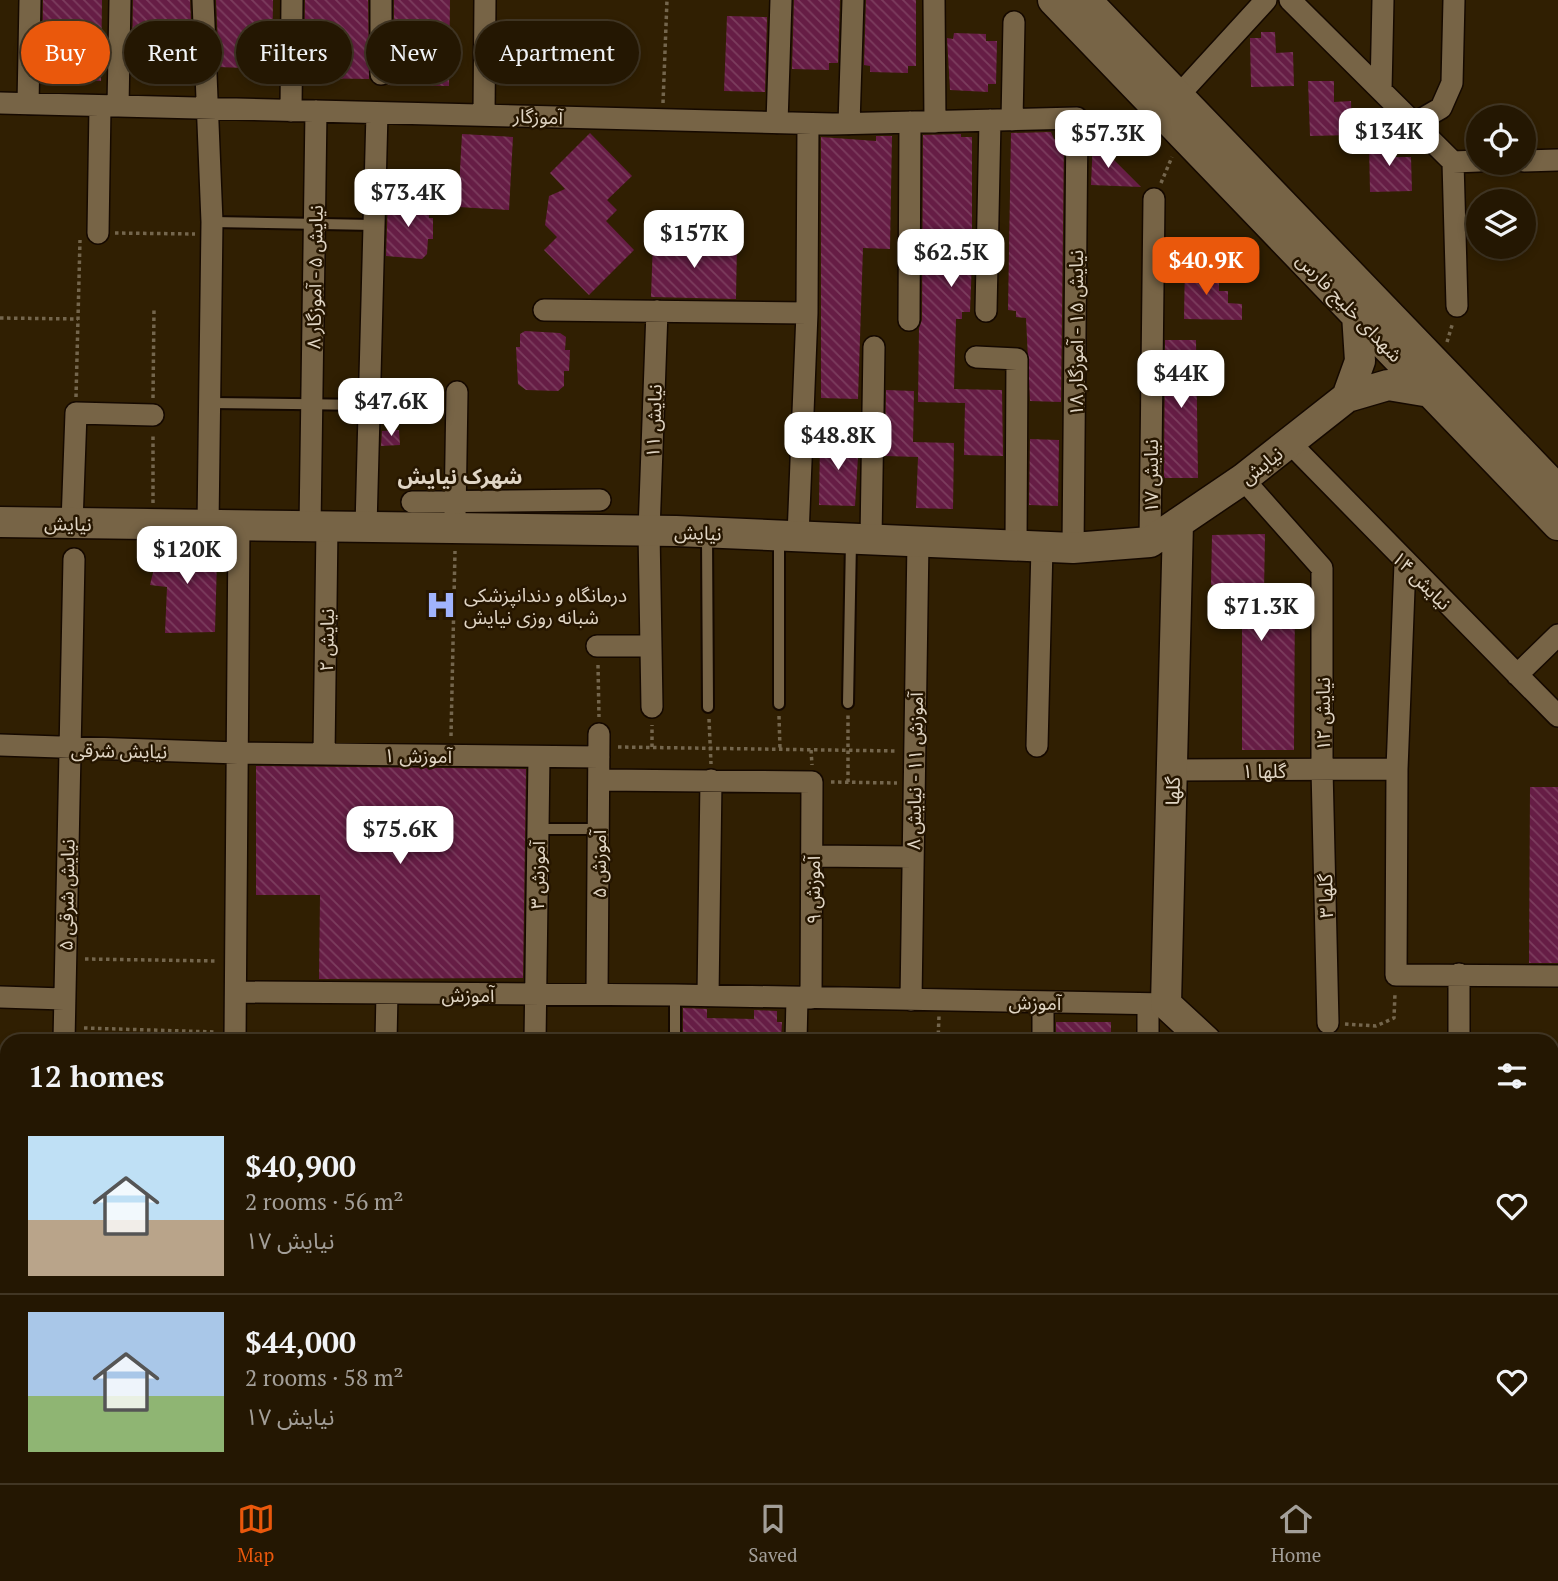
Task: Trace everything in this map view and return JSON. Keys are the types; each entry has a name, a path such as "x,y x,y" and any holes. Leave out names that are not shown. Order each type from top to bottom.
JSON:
{"street":[{"path":"28,104 30,0"},
{"path":"97,233 120,0"},
{"path":"203,0 212,228 208,526"},
{"path":"290,111 292,0"},
{"path":"381,0 381,21"},
{"path":"484,114 485,0"},
{"path":"777,123 781,0"},
{"path":"849,124 853,0"},
{"path":"934,0 935,122"},
{"name":"شهدای خلیج فارس","path":"1053,0 1170,103 1182,133 1357,314 1436,380 1558,490"},
{"name":"شهدای خلیج فارس","path":"1086,0 1170,103 1436,380 1558,525"},
{"path":"1170,103 1266,0"},
{"path":"1290,0 1453,162 1457,306"},
{"path":"1381,90 1383,0"},
{"path":"1415,124 1441,108 1452,83 1454,0"},
{"path":"1012,120 1014,22"},
{"name":"آموزگار","path":"0,103 808,124 1077,118"},
{"name":"نیایش ۵ - آموزگار ۸","path":"316,111 312,404 319,527"},
{"path":"366,527 377,113"},
{"name":"نیایش ۱۵ - آموزگار ۱۸","path":"1073,548 1077,118"},
{"path":"986,311 989,120"},
{"path":"909,320 910,122"},
{"path":"788,536 807,313 808,124"},
{"path":"1536,160 1558,160"},
{"path":"1453,162 1466,162"},
{"name":"نیایش ۱۷","path":"1150,542 1154,199"},
{"path":"544,310 807,313"},
{"name":"نیایش ۱۱","path":"652,707 649,531 657,311"},
{"path":"1347,397 1360,361 1357,314"},
{"path":"861,539 874,347"},
{"path":"976,356 1017,359 1029,546 1037,746"},
{"name":"نیایش","path":"0,522 366,527 456,515 649,531 1073,548 1150,542 1243,480 1347,397 1388,385 1436,380"},
{"path":"456,515 457,392"},
{"path":"72,523 76,413 153,415"},
{"name":"نیایش ۱۴","path":"1289,442 1558,716"},
{"name":"نیایش ۱۲","path":"1243,480 1322,568 1322,769"},
{"path":"412,502 456,515 600,500"},
{"name":"گلها","path":"1157,1004 1173,770 1178,523"},
{"path":"235,1034 239,526"},
{"name":"نیایش ۲","path":"319,527 324,754"},
{"name":"آموزش ۱۱ - نیایش ۸","path":"911,1000 918,541"},
{"name":"نیایش شرقی ۵","path":"64,1034 74,559"},
{"path":"1405,563 1397,769 1396,975 1558,976"},
{"path":"1517,675 1558,635"},
{"path":"597,646 651,646"},
{"name":"نیایش شرقی","path":"0,745 238,753"},
{"name":"آموزش ۱","path":"238,753 539,757 599,746"},
{"name":"آموزش ۵","path":"597,994 599,746"},
{"name":"آموزش ۳","path":"535,1034 539,757"},
{"name":"گلها ۳","path":"1322,769 1328,1023"},
{"name":"گلها ۱","path":"1173,770 1397,769"},
{"path":"599,780 812,782"},
{"path":"708,996 711,780"},
{"name":"آموزش ۹","path":"797,1034 804,998 812,856 812,782"},
{"path":"812,856 913,857"},
{"path":"1459,974 1459,1034"},
{"name":"آموزش","path":"237,992 675,995 1157,1004"},
{"path":"386,1034 387,993"},
{"path":"0,997 64,999"},
{"path":"1043,1034 1044,1002"},
{"path":"1150,1034 1157,1004 1197,1034"}],"lane":[{"path":"212,228 314,224 374,225"},
{"path":"210,402 369,405"},
{"path":"707,532 708,707"},
{"path":"779,704 788,536"},
{"path":"848,703 861,539"},
{"path":"538,829 598,830"},
{"path":"675,995 675,1034"}],"path":[{"path":"663,120 667,0"},
{"path":"1077,118 1170,103"},
{"path":"1154,199 1182,133"},
{"path":"76,413 80,233 212,228"},
{"path":"1436,380 1457,306"},
{"path":"0,318 78,319"},
{"path":"450,756 456,515"},
{"path":"597,646 599,746 914,751"},
{"path":"848,703 848,782"},
{"path":"779,704 779,749"},
{"path":"708,707 711,780"},
{"path":"812,782 913,783"},
{"path":"65,958 237,961"},
{"path":"1328,1023 1376,1026 1395,1018 1396,975"}],"building":[{"path":"43,0 102,0 102,21 43,21"},
{"path":"133,0 190,0 191,21 133,21"},
{"path":"216,0 273,0 273,21 236,21 236,68 222,67 222,21 217,21"},
{"path":"305,0 368,0 366,79 352,79 352,21 305,21"},
{"path":"394,0 450,0 450,21 394,21"},
{"path":"794,0 840,0 838,63 829,63 829,70 792,69"},
{"path":"866,0 916,0 916,66 908,66 908,73 870,72 870,66 864,65"},
{"path":"727,16 767,17 765,92 724,91"},
{"path":"1261,32 1275,32 1276,53 1293,52 1294,86 1251,87 1250,38 1261,38"},
{"path":"954,33 986,34 986,41 997,41 996,84 988,84 988,92 950,90 947,38 953,39"},
{"path":"1308,81 1334,81 1334,102 1351,101 1352,135 1310,136"},
{"path":"389,84 449,84 449,86"},
{"path":"1051,132 1054,139 1064,139 1061,402 1030,401 1026,318 1016,317 1016,311 1008,310 1011,133"},
{"path":"590,133 632,176 607,200 617,210 606,221 634,250 589,295 544,250 557,237 545,225 549,196 565,189 550,173"},
{"path":"462,134 513,137 509,210 458,207"},
{"path":"961,134 961,137 972,137 972,260 970,312 962,312 962,319 956,319 954,389 1002,390 1003,456 964,455 965,403 918,402 919,328 922,320 923,135"},
{"path":"876,136 892,136 890,249 863,248 858,399 821,398 821,137 876,141"},
{"path":"1394,136 1395,157 1411,157 1412,191 1370,192 1369,143 1380,143 1380,137"},
{"path":"1093,139 1141,187 1091,185"},
{"path":"388,200 424,201 429,205 429,218 433,218 433,239 428,239 427,254 422,259 386,256"},
{"path":"653,241 737,243 736,299 651,297"},
{"path":"1185,260 1201,261 1200,269 1208,270 1208,280 1219,280 1219,291 1228,291 1228,303 1242,304 1242,320 1184,319"},
{"path":"525,331 560,333 566,337 565,350 570,350 569,371 564,371 564,386 558,391 526,390 518,384 516,347 520,347 520,334"},
{"path":"1165,340 1196,340 1198,478 1164,478"},
{"path":"886,390 914,391 913,442 954,443 953,509 916,508 918,457 885,456"},
{"path":"399,430 400,445 381,446 382,431"},
{"path":"820,439 859,440 855,506 819,505"},
{"path":"1030,439 1059,440 1058,506 1029,505"},
{"path":"1265,534 1264,592 1295,592 1294,750 1242,750 1242,585 1211,585 1212,535"},
{"path":"193,542 202,545 217,559 215,632 165,633 167,587 150,585 155,564 155,543"},
{"path":"256,766 526,769 523,978 319,979 320,895 256,895"},
{"path":"1530,787 1558,787 1558,963 1529,963"},
{"path":"683,1008 707,1009 707,1018 754,1019 754,1010 777,1011 777,1022 782,1022 781,1034 683,1034"},
{"path":"1056,1022 1111,1022 1111,1034 1056,1034"}],"place":[{"name":"درمانگاه و دندانپزشکی شبانه روزی نیایش","path":"441,605"}],"district":[{"name":"شهرک نیایش","path":"460,476"}]}
